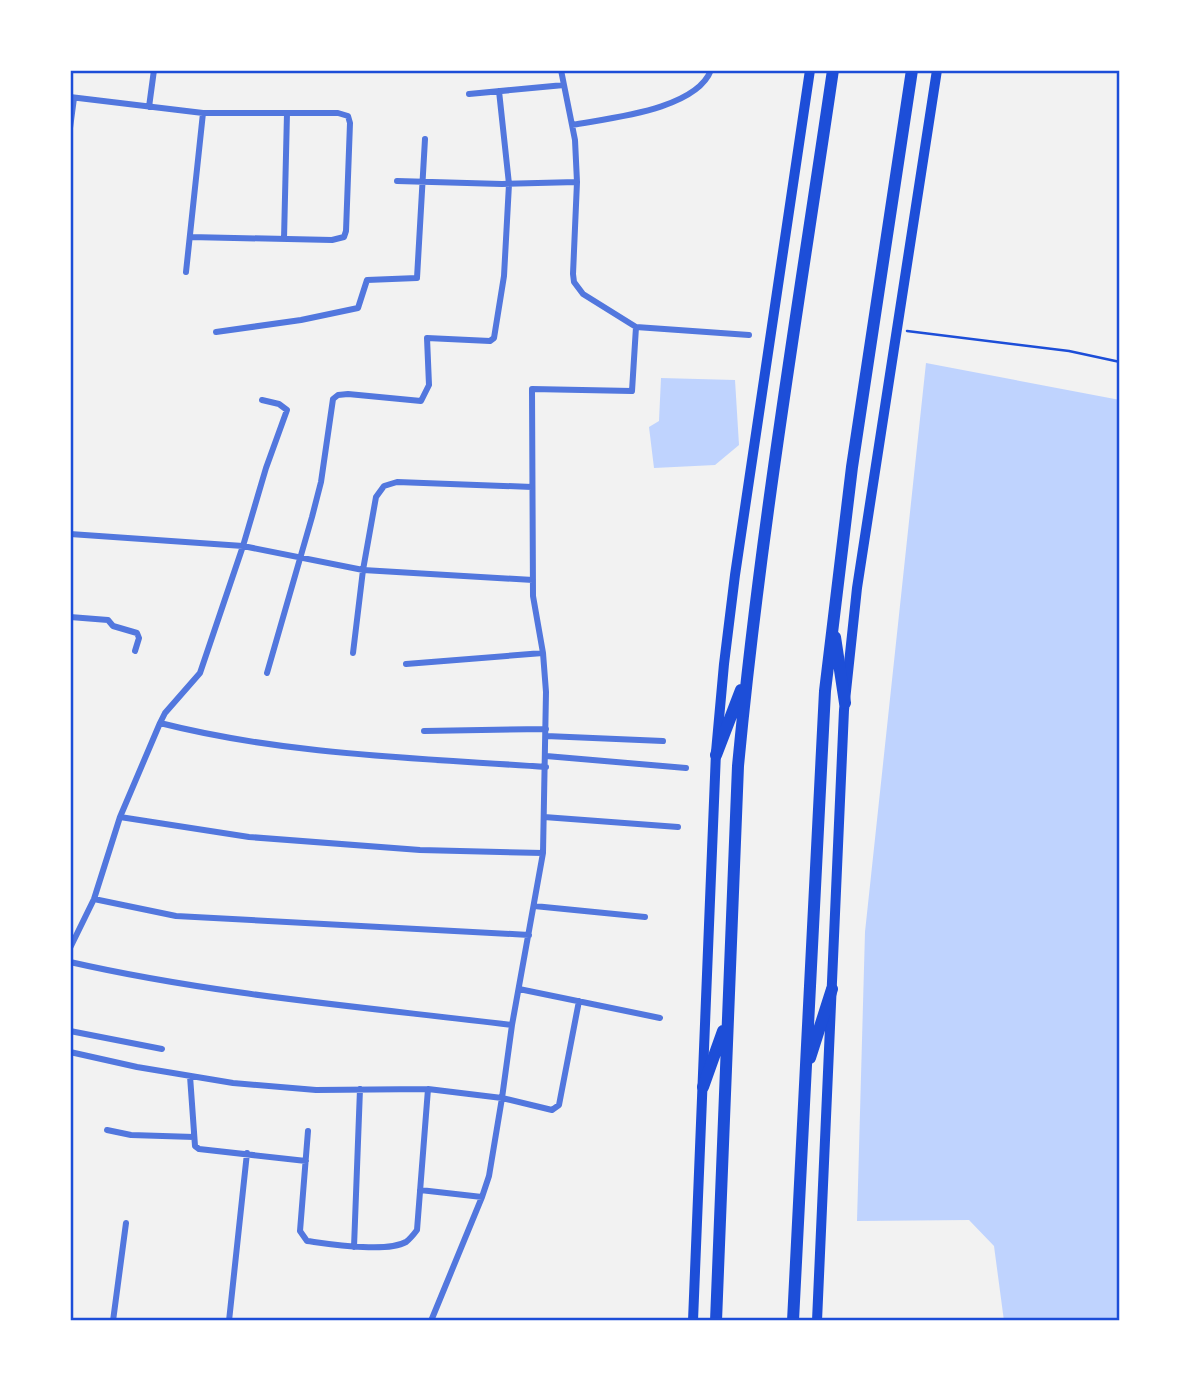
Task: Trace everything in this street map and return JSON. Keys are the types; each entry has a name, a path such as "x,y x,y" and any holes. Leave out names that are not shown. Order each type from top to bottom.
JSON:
{"highway":[{"path":"716,1321 738,766 769,500 833,70"},
{"path":"793,1321 819,771 832,620 852,467 912,70"},
{"path":"832,620 845,703"},
{"path":"716,755 747,673"},
{"path":"804,1076 832,989"},
{"path":"703,1087 727,1017"}],"main road":[{"path":"693,1321 716,755 723,664 810,70"},
{"path":"817,1321 845,703 857,588 937,70"}],"street":[{"path":"149,107 154,70"},
{"path":"561,70 572,125 577,182 573,239 574,282 591,300 636,327 749,335"},
{"path":"572,125 646,110 675,100 704,83 711,70"},
{"path":"469,94 564,85"},
{"path":"267,673 321,482 333,398 348,394 421,401 429,385 427,338 490,341 494,338 505,276 509,184 499,91"},
{"path":"70,128 72,98 203,113 348,116 350,124 344,237 332,240 190,237"},
{"path":"187,272 203,113"},
{"path":"284,239 287,113"},
{"path":"216,332 301,320 358,308 367,280 417,278 425,139"},
{"path":"397,181 509,184 577,182"},
{"path":"431,1321 489,1176 512,1025 543,853 546,732 543,653 533,596 532,389 632,391 636,327"},
{"path":"70,948 94,899 120,817 160,723 165,713 200,673 243,546 265,468 287,410 279,404 262,400"},
{"path":"354,653 363,570 376,497 384,486 397,481 532,487"},
{"path":"70,534 243,546 363,570 533,580"},
{"path":"70,617 108,620 113,626 137,633 139,638 135,651"},
{"path":"406,664 543,653"},
{"path":"160,723 250,743 316,751 546,767"},
{"path":"424,731 546,732 663,741"},
{"path":"546,756 686,768"},
{"path":"120,817 249,837 420,850 543,853"},
{"path":"544,817 678,827"},
{"path":"94,899 176,916 529,935"},
{"path":"534,906 645,917"},
{"path":"70,962 138,978 225,991 512,1025"},
{"path":"519,989 660,1018"},
{"path":"70,1052 137,1067 233,1083 316,1090 428,1089 502,1098 552,1110 559,1105 579,1002"},
{"path":"70,1031 162,1049"},
{"path":"190,1076 195,1146 199,1149 306,1161"},
{"path":"354,1247 360,1089"},
{"path":"308,1131 300,1231 302,1236 307,1241 354,1247 397,1245 408,1241 417,1230 428,1089"},
{"path":"107,1130 131,1135 194,1137"},
{"path":"229,1321 247,1153"},
{"path":"420,1190 482,1197"},
{"path":"113,1321 126,1223"}],"path":[{"path":"897,330 1069,351 1120,362"}],"water":[{"path":"926,363 1120,400 1120,1321 1004,1321 994,1246 969,1220 857,1221 865,932"},
{"path":"661,378 735,380 739,445 715,465 654,468 649,427 659,421"}]}
